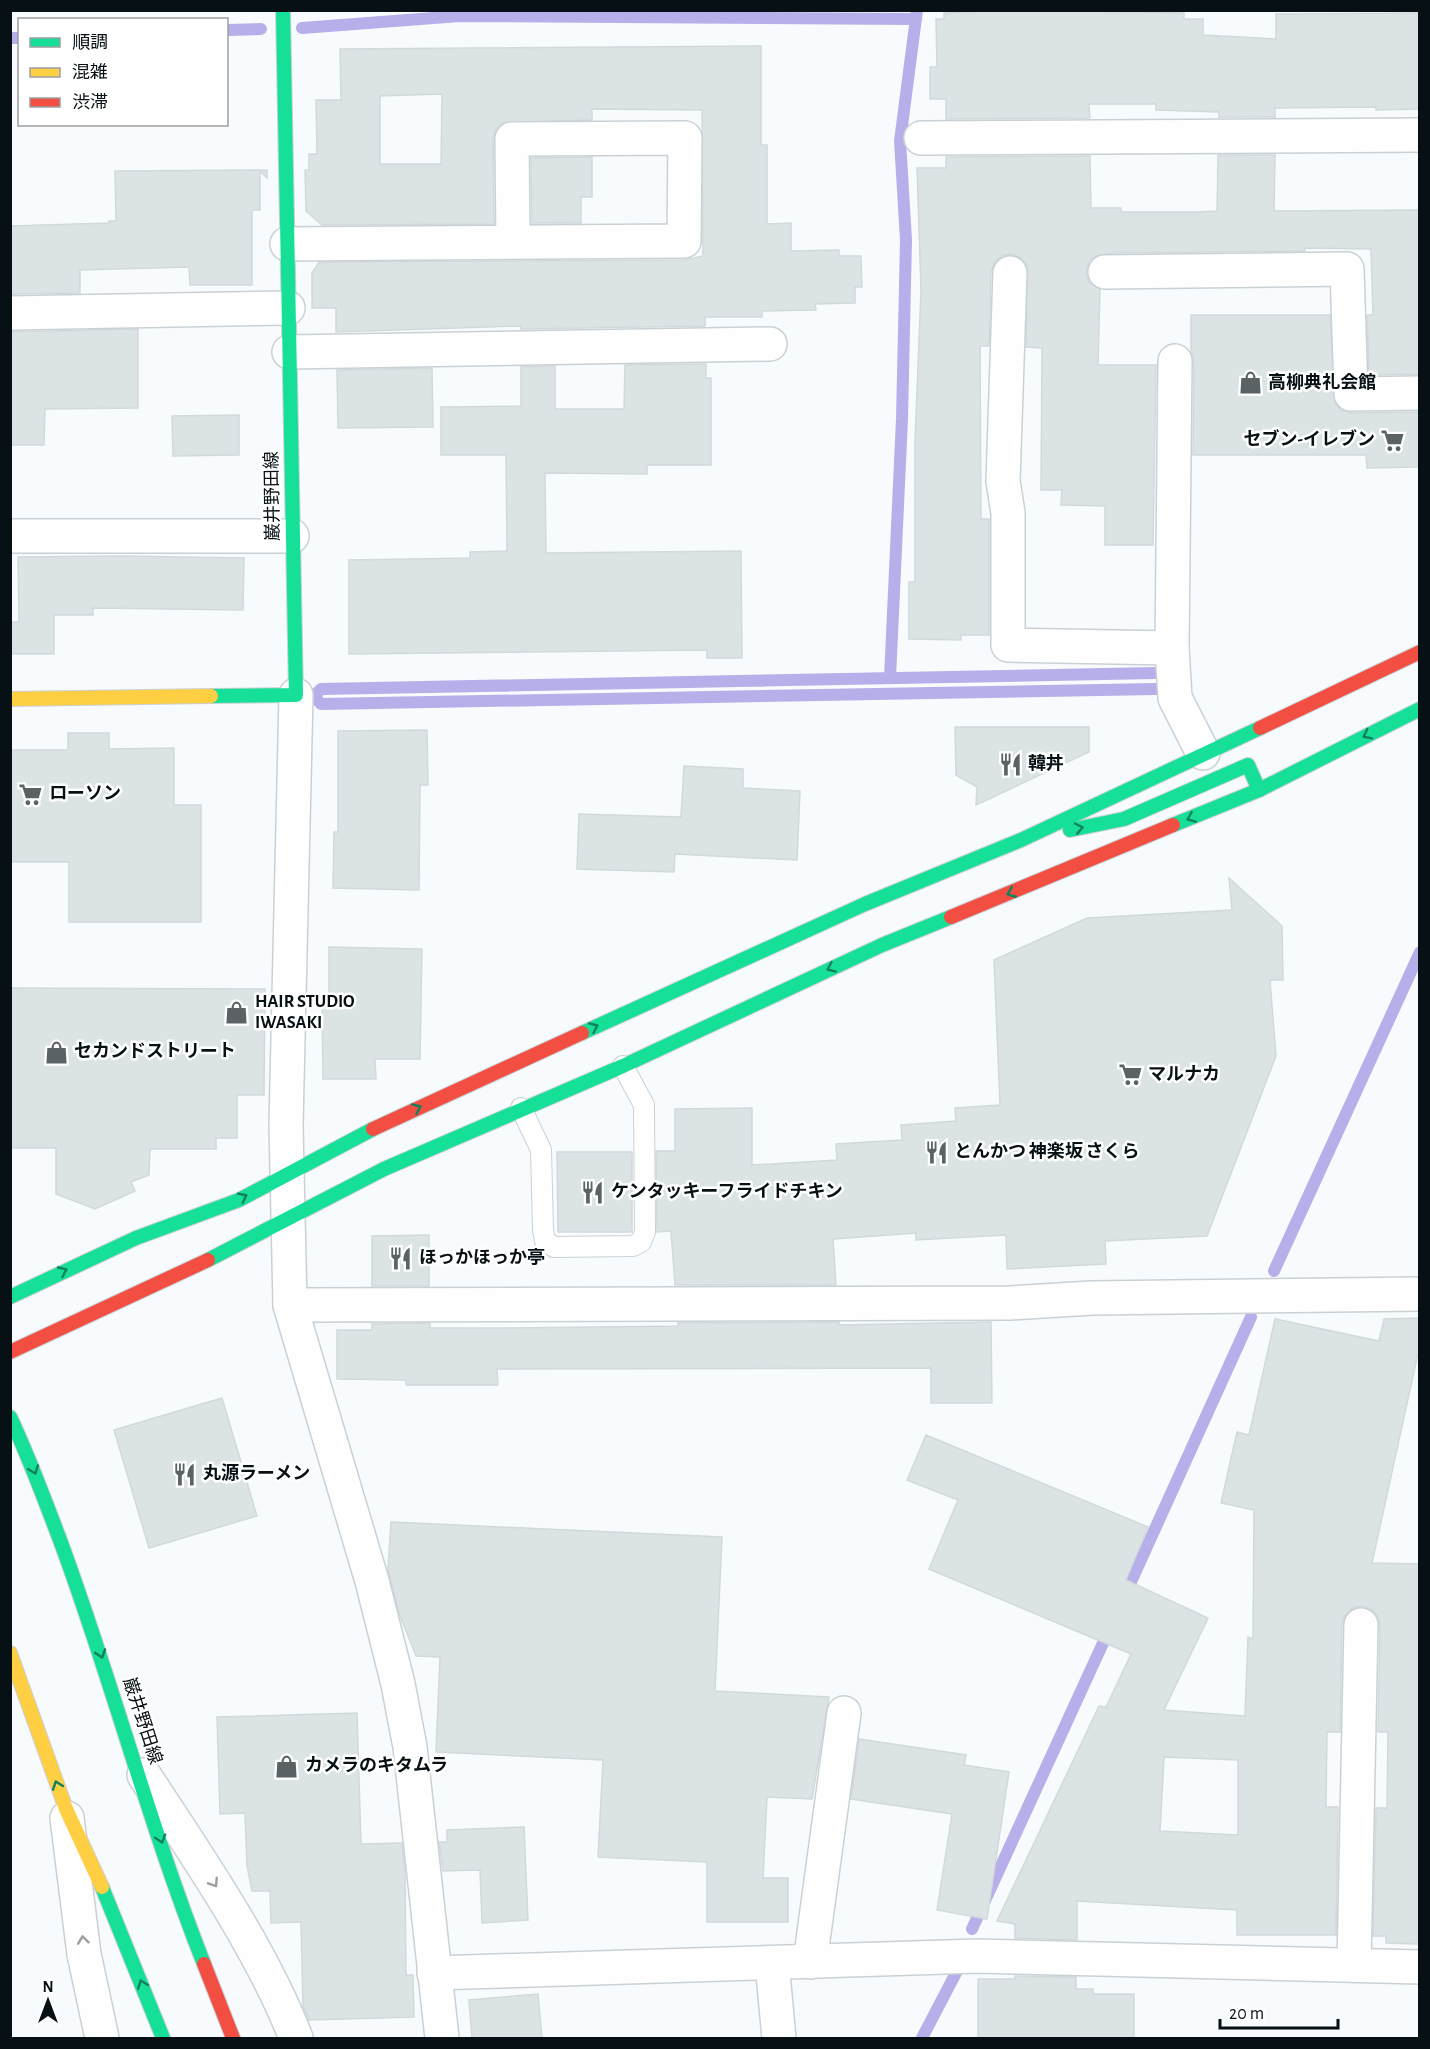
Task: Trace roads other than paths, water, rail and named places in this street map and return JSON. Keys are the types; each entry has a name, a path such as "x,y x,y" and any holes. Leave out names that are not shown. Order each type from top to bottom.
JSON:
{"street":[{"name":"巌井野田線","path":"283,10 296,695"},
{"path":"921,138 1419,135"},
{"path":"287,244 684,241 685,138 512,139 513,242"},
{"path":"1106,272 1347,269 1351,394 1419,393"},
{"path":"1010,273 1003,481 1008,513 1008,645 1172,648"},
{"path":"10,313 288,308"},
{"path":"289,352 770,344"},
{"path":"1175,361 1172,648 1175,698 1203,753"},
{"path":"10,536 292,536"},
{"path":"10,1297 136,1238 239,1200 363,1133 1021,840 1419,652"},
{"path":"10,699 296,695 289,945 287,1220 290,1305 372,1581 398,1684 410,1748 442,2038"},
{"path":"10,1352 236,1247 384,1169 623,1066 880,940 1258,790 1419,709"},
{"path":"1021,840 1124,819 1248,765 1258,790"},
{"path":"290,1305 999,1303 1092,1298 1419,1294"},
{"name":"巌井野田線","path":"10,1417 27,1452 85,1608 184,1914 233,2038"},
{"path":"1354,1965 1360,1625"},
{"path":"10,1653 66,1809 119,1924 163,2038"},
{"path":"810,1962 844,1713"},
{"path":"137,1763 221,1895 285,2011 296,2038"},
{"path":"66,1809 84,1954 102,2038"},
{"path":"434,1973 977,1956 1419,1967"},
{"path":"772,1963 779,2038"}],"lane":[{"path":"521,1108 541,1150 545,1241 554,1247 633,1246 641,1242 645,1232 644,1105 623,1066"}],"waterway":[{"path":"890,678 902,419 906,240 900,141 917,10"},
{"path":"302,28 460,16 916,19"},
{"path":"228,30 261,29"},
{"path":"10,38 18,38"},
{"path":"1155,673 321,689 314,696 321,704 1156,689"},
{"path":"1274,1271 1420,952"},
{"path":"1125,1595 1251,1317"},
{"path":"972,1929 1109,1630"},
{"path":"922,2038 958,1969"}],"place":[{"name":"高柳典礼会館","path":"1250,383"},
{"name":"セブン-イレブン","path":"1393,440"},
{"name":"韓丼","path":"1010,764"},
{"name":"ローソン","path":"31,794"},
{"name":"HAIR STUDIO IWASAKI","path":"237,1012"},
{"name":"セカンドストリート","path":"56,1052"},
{"name":"マルナカ","path":"1130,1075"},
{"name":"とんかつ 神楽坂 さくら","path":"936,1152"},
{"name":"ケンタッキーフライドチキン","path":"593,1192"},
{"name":"ほっかほっか亭","path":"401,1258"},
{"name":"丸源ラーメン","path":"185,1474"},
{"name":"カメラのキタムラ","path":"287,1766"}]}
